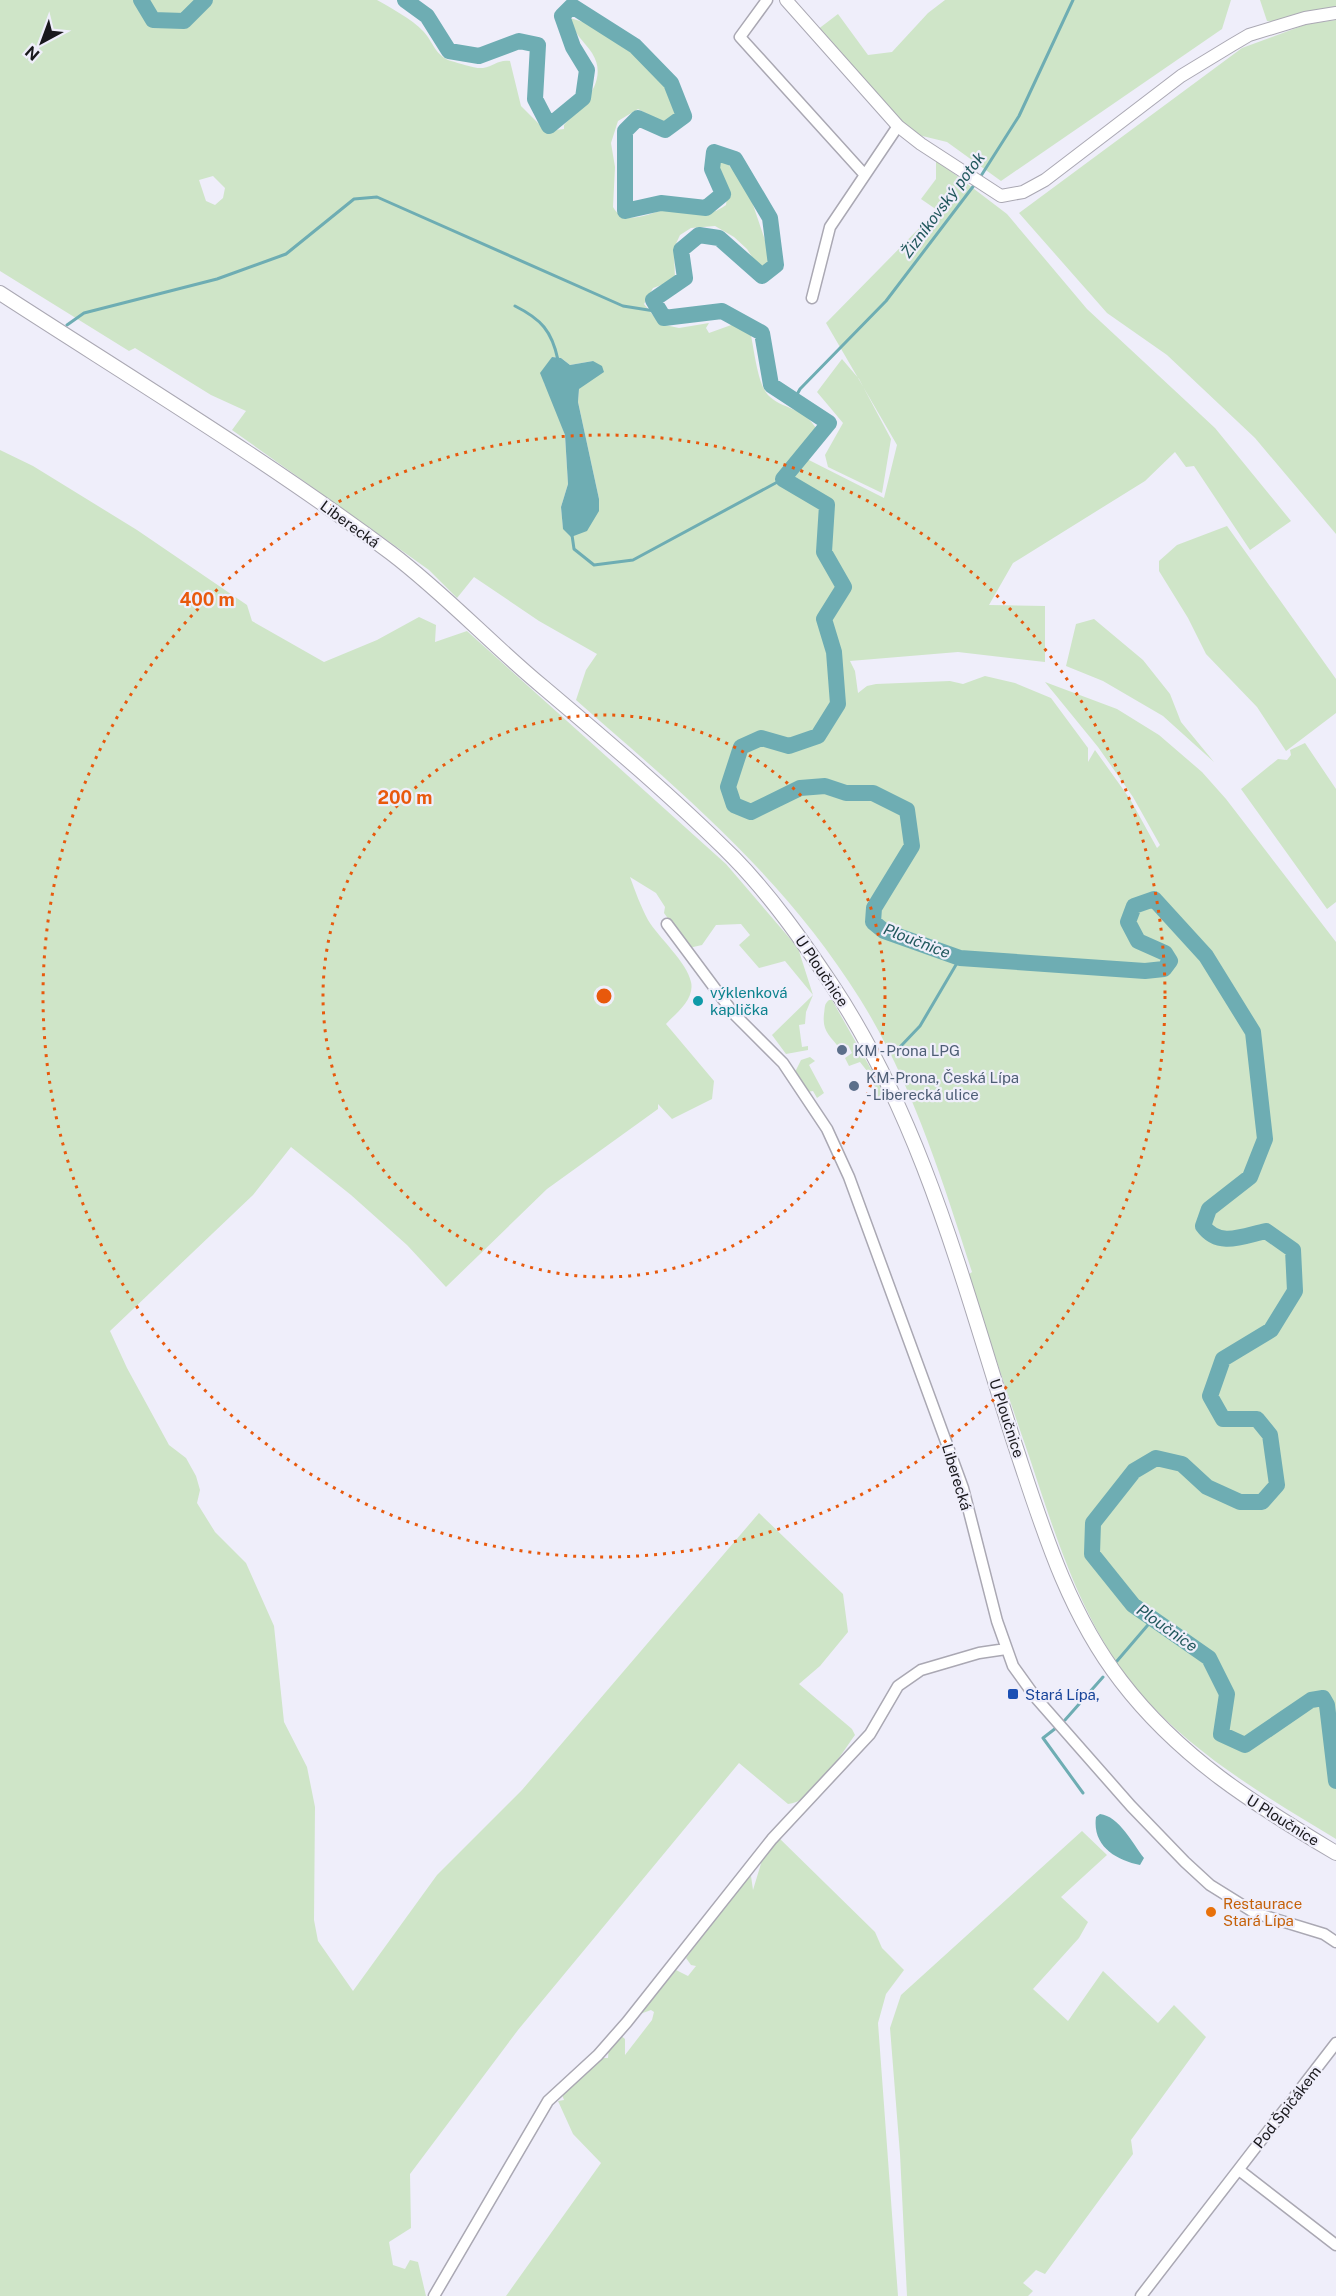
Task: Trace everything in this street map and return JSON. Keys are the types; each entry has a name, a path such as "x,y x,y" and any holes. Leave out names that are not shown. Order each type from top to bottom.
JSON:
{"main road":[{"name":"Liberecká","path":"0,293 203,421 391,553 669,797 735,860 775,906"},
{"name":"U Ploučnice","path":"775,906 836,991 896,1097 933,1190 1056,1565 1100,1652 1138,1702 1203,1767 1280,1819 1336,1853"}],"street":[{"path":"767,0 740,37 864,174"},
{"path":"786,0 898,126 1001,196 1023,192 1045,180 1181,76 1232,45 1260,31 1305,18 1336,13"},
{"path":"812,298 830,227 898,126"},
{"name":"Liberecká","path":"667,924 734,1014 783,1063 827,1129 849,1177 963,1488 1006,1649 1013,1666 1036,1698 1185,1862 1210,1885 1255,1913 1324,1934 1336,1942"},
{"path":"435,2296 548,2101 598,2055 627,2022 772,1839 870,1734 898,1686 921,1670 1006,1649"},
{"name":"Pod Špičákem","path":"1141,2296 1336,2043"},
{"path":"1239,2170 1336,2245"}],"green space":[{"path":"0,0 377,0 418,27 446,59 480,68 510,61 521,106 546,131 564,129 564,125 591,93 598,74 597,63 592,53 577,34 570,18 590,24 658,71 679,119 676,123 661,121 638,109 618,121 611,143 615,167 613,207 619,214 634,218 678,208 702,213 718,210 726,205 728,191 716,162 723,159 746,184 770,255 765,270 761,271 747,249 734,237 715,226 691,228 680,235 674,248 675,280 653,288 644,304 660,324 679,328 709,323 706,328 709,333 734,324 750,331 761,382 768,395 806,417 817,430 804,453 799,455 884,498 897,445 826,323 937,210 921,199 936,179 936,160 1007,214 1087,309 1215,428 1291,521 1250,550 1194,466 1186,467 1175,452 1145,481 1013,563 989,605 1045,606 1045,662 958,652 850,661 855,671 858,693 867,686 876,684 950,681 963,684 985,676 1015,683 1051,698 1088,748 1088,762 1095,750 1130,799 1157,848 1160,845 1133,797 1098,747 1045,682 1117,709 1159,735 1202,772 1226,799 1336,942 1336,1839 1232,1774 1185,1737 1140,1693 1102,1640 1073,1580 1050,1518 968,1275 972,1272 937,1167 910,1097 879,1031 830,955 765,875 692,803 576,700 586,670 597,654 539,621 474,577 457,598 429,570 232,430 246,411 211,395 135,348 129,351 0,271","holes":["213,176 225,188 223,198 215,205 206,201 199,180","552,357 561,358 570,365 593,361 579,389 578,402 599,499 563,528 561,507 568,484 565,435 553,399 544,383"]},
{"path":"945,0 1231,0 1222,29 1001,181 947,142 910,133 817,30 838,14 868,55 892,52 928,13"},
{"path":"1260,0 1336,0 1336,8 1302,12 1272,22 1267,21"},
{"path":"1336,20 1336,534 1255,438 1167,355 1107,313 1019,213 1242,48 1307,24"},
{"path":"842,359 859,379 891,439 882,493 828,467 825,455 843,423 817,392"},
{"path":"0,450 33,466 137,530 247,605 252,621 324,662 377,640 419,617 436,625 435,642 467,631 726,864 798,948 813,995 785,961 759,968 739,945 750,935 741,924 716,925 702,945 689,948 664,913 665,907 656,893 630,877 648,920 684,966 691,982 687,1000 666,1024 714,1081 712,1099 672,1119 658,1104 658,1109 547,1189 446,1287 407,1245 351,1195 291,1147 253,1195 110,1331 127,1368 169,1445 186,1458 196,1476 200,1490 197,1503 215,1532 246,1563 274,1626 284,1722 307,1767 315,1807 314,1920 318,1941 353,1991 437,1875 522,1790 759,1513 843,1594 848,1632 820,1666 799,1684 852,1729 855,1735 816,1787 797,1802 788,1804 739,1763 518,2030 410,2174 411,2228 389,2242 393,2265 405,2269 410,2260 418,2262 426,2296 0,2296"},
{"path":"1227,526 1336,679 1336,713 1286,751 1257,707 1206,654 1188,618 1159,571 1159,561 1177,545"},
{"path":"1094,619 1143,660 1170,694 1181,722 1214,762 1163,716 1103,681 1066,666 1076,624"},
{"path":"1305,743 1336,789 1336,902 1327,909 1241,789 1278,759 1287,760 1291,755 1290,750"},
{"path":"813,995 806,1012 805,1024 799,1025 802,1047 808,1046 808,1050 786,1054 772,1035"},
{"path":"829,1000 832,1000 880,1085 882,1093 874,1102 877,1091 867,1071 860,1062 849,1066 845,1058 852,1053 848,1045 840,1049 826,1029 825,1008"},
{"path":"810,1057 815,1061 809,1065 824,1093 817,1098 813,1091 807,1092 795,1072 801,1060"},
{"path":"1082,1831 1107,1855 1061,1897 1088,1922 1079,1938 1033,1989 1068,2021 1103,1971 1158,2023 1174,2005 1206,2037 1131,2140 1133,2154 1045,2274 1036,2270 1023,2283 1033,2291 1028,2296 907,2296 900,2154 890,2028 901,1995"},
{"path":"777,1836 875,1932 882,1948 904,1970 886,1994 878,2023 898,2296 506,2296 601,2163 573,2134 558,2101 564,2100 561,2092 599,2058 608,2058 609,2045 619,2034 625,2039 625,2055 652,2020 654,2012 651,2010 640,2014 676,1970 688,1976 696,1966 691,1965 686,1958 744,1881 751,1876 753,1890 763,1857"}],"water":[{"path":"552,357 561,358 570,365 593,361 602,366 604,372 579,389 578,402 599,499 599,511 587,531 571,537 563,529 561,507 568,484 565,435 540,373"},
{"path":"1100,1814 1113,1820 1125,1831 1144,1858 1140,1865 1114,1855 1102,1844 1096,1827 1096,1817"}],"waterway":[{"name":"Ploučnice","path":"141,0 153,20 184,21 205,0"},
{"name":"Ploučnice","path":"405,0 427,16 449,51 479,56 519,41 538,45 535,99 549,126 583,98 587,70 573,47 562,16 572,6 635,46 671,83 684,116 665,130 638,118 625,131 625,211 661,203 706,208 723,194 712,169 714,152 735,159 770,218 776,265 762,276 719,238 699,235 681,250 685,278 653,300 664,318 722,311 762,333 771,385 829,423 783,479 827,505 824,552 844,587 824,619 834,652 838,704 818,736 789,746 761,738 741,747 728,787 734,805 751,812 800,788 825,786 846,793 873,793 907,810 912,846 874,908 873,922 884,931 960,958 1145,971 1164,969 1170,961 1165,953 1138,941 1128,922 1134,906 1154,899 1206,956 1253,1032 1265,1139 1250,1177 1209,1209 1203,1226 1209,1233 1224,1239 1266,1231 1293,1250 1295,1291 1271,1330 1223,1359 1210,1396 1223,1419 1257,1419 1270,1435 1277,1485 1262,1502 1240,1502 1207,1487 1182,1464 1156,1458 1134,1471 1093,1523 1092,1554 1133,1605 1209,1658 1227,1694 1221,1734 1245,1745 1311,1700 1323,1698 1327,1705 1336,1781"},
{"name":"Žizníkovský potok","path":"979,179 1019,116 1073,0"},
{"name":"Žizníkovský potok","path":"794,400 800,389 886,301 975,184"},
{"path":"67,325 84,313 217,279 286,254 354,199 377,197 623,306 661,312"},
{"path":"515,306 532,316 544,327 552,341 558,360"},
{"path":"572,535 574,549 594,565 633,560 783,479"},
{"path":"900,1047 920,1026 960,958"},
{"path":"1117,1661 1153,1619"},
{"path":"1065,1720 1103,1677"},
{"path":"1056,1728 1043,1738 1083,1793"}],"place":[{"name":"výklenková kaplička","path":"698,1001"},
{"name":"KM - Prona LPG","path":"842,1050"},
{"name":"KM-Prona, Česká Lípa - Liberecká ulice","path":"854,1086"},
{"name":"Stará Lípa,","path":"1013,1694"},
{"name":"Restaurace Stará Lípa","path":"1211,1912"}]}
